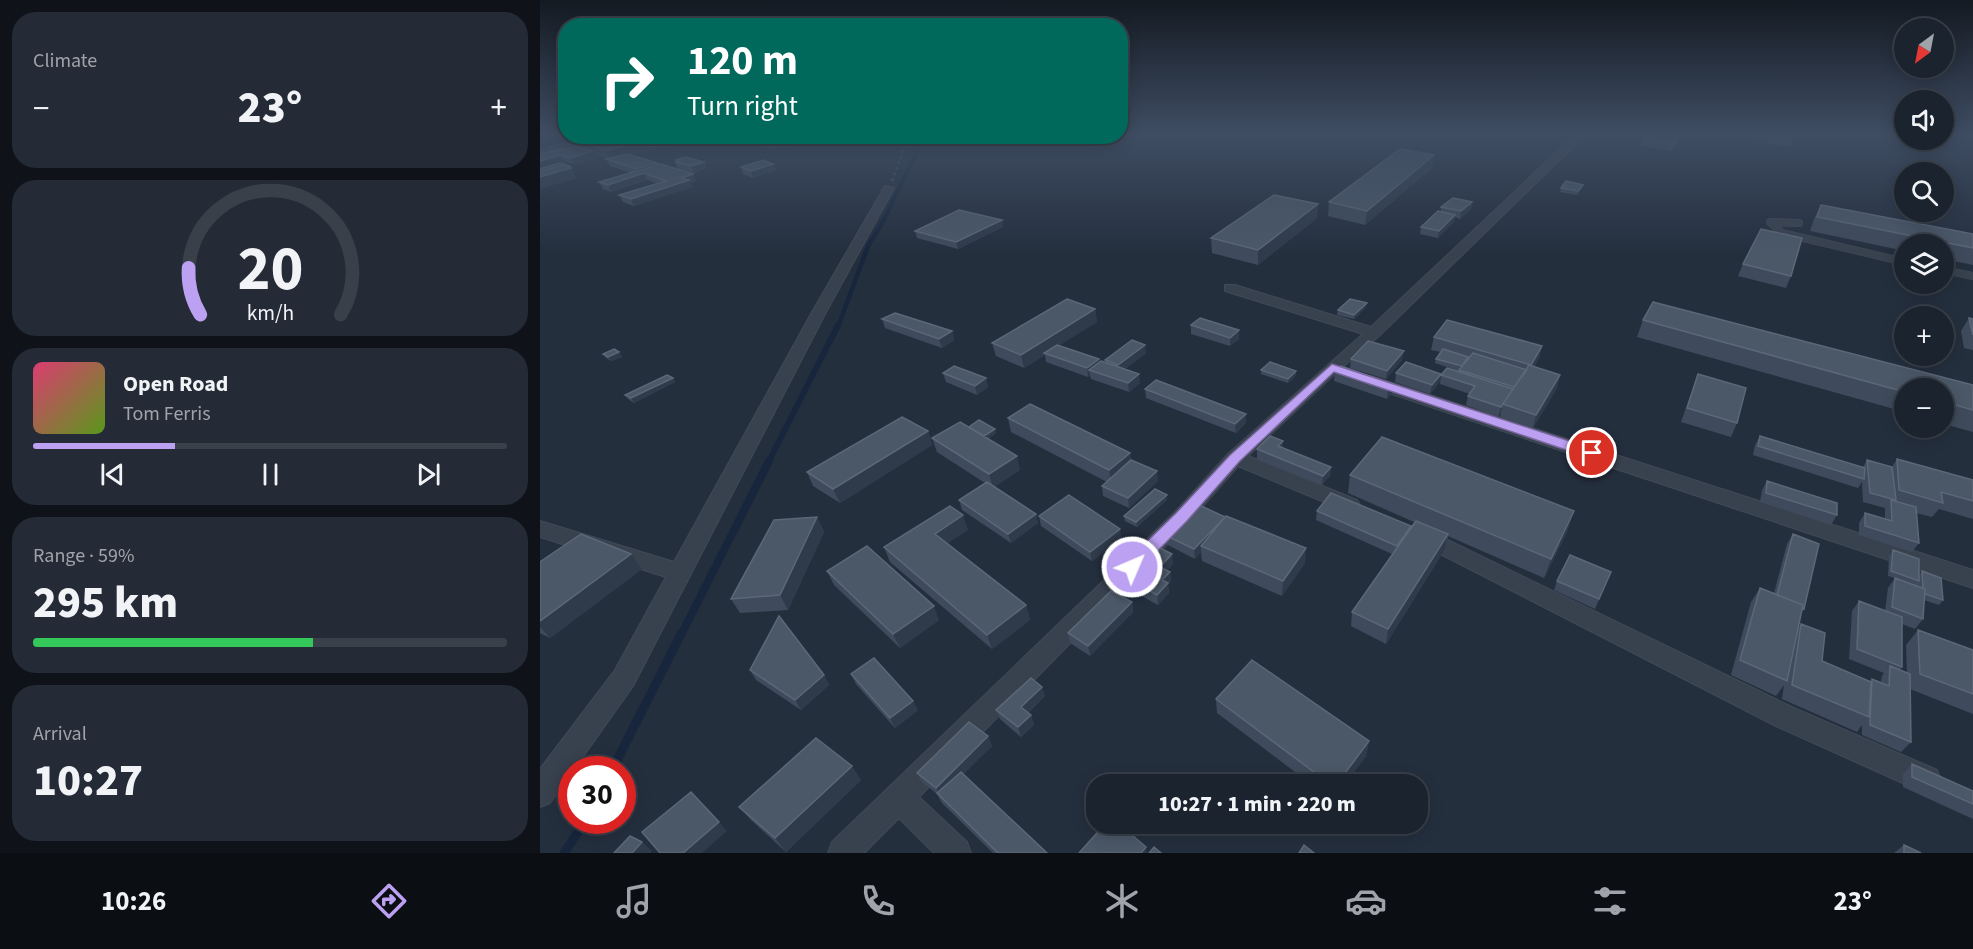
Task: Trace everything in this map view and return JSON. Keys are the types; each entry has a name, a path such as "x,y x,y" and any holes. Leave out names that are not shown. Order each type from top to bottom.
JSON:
{"street":[{"path":"843,853 1182,517 1235,458 1332,368 1374,333 1540,174"},
{"path":"540,793 624,678 889,188"},
{"path":"1230,288 1374,333"},
{"path":"1332,368 1973,579"},
{"path":"1235,458 1373,515"},
{"path":"1405,528 1447,546 1785,717 1952,791"},
{"path":"540,529 680,572"},
{"path":"899,798 956,853"}],"lane":[{"path":"1799,223 1770,222 1782,233 1894,259"},
{"path":"1954,272 1973,276"}],"path":[{"path":"889,188 894,174"}],"building":[{"path":"627,174 642,174 608,185 599,182"},
{"path":"646,174 693,174 681,178 689,180 631,199 619,195 666,181"},
{"path":"1367,174 1411,174 1367,211 1329,202"},
{"path":"1566,181 1583,185 1578,191 1561,188"},
{"path":"1274,195 1318,204 1258,250 1211,238"},
{"path":"1453,198 1472,202 1461,211 1441,207"},
{"path":"1821,205 1894,219 1894,222 1910,222 1973,234 1973,248 1954,244 1954,234 1903,234 1817,217"},
{"path":"959,210 1002,220 956,242 915,231"},
{"path":"1438,211 1455,215 1439,231 1421,227"},
{"path":"1761,229 1802,238 1791,276 1743,264"},
{"path":"1067,299 1095,309 1021,355 992,343"},
{"path":"1350,299 1367,303 1354,315 1338,310"},
{"path":"1653,302 1946,378 1894,378 1894,389 1643,320"},
{"path":"895,313 952,331 939,339 882,319"},
{"path":"1200,318 1239,330 1230,338 1191,325"},
{"path":"1969,318 1973,319 1973,335"},
{"path":"1447,320 1542,346 1531,365 1434,337"},
{"path":"1132,340 1145,345 1118,365 1105,360"},
{"path":"1368,341 1404,351 1387,371 1351,359"},
{"path":"1057,345 1099,359 1087,368 1044,353"},
{"path":"614,349 619,352 608,357 603,354"},
{"path":"1443,349 1468,357 1462,366 1436,359"},
{"path":"1473,353 1527,370 1514,387 1459,370"},
{"path":"1101,361 1139,374 1128,383 1089,370"},
{"path":"1270,362 1296,371 1288,379 1261,370"},
{"path":"1406,362 1441,374 1432,385 1396,373"},
{"path":"1529,365 1560,375 1536,415 1503,404"},
{"path":"954,366 986,378 975,386 943,373"},
{"path":"1341,366 1393,384 1388,390 1335,372"},
{"path":"1447,368 1513,389 1501,407 1468,396 1475,386 1441,375"},
{"path":"1698,374 1746,388 1737,423 1687,408"},
{"path":"667,375 673,378 631,398 625,395"},
{"path":"1156,380 1246,414 1235,424 1145,389"},
{"path":"1954,380 1973,385 1973,410 1954,405"},
{"path":"1030,404 1130,453 1109,470 1008,418"},
{"path":"902,417 928,431 833,489 807,472"},
{"path":"979,420 995,429 984,436 969,427"},
{"path":"960,422 1017,456 989,474 932,438"},
{"path":"1270,436 1283,441 1278,446 1331,467 1323,476 1257,449"},
{"path":"1760,436 1865,468 1864,479 1758,446"},
{"path":"1382,437 1574,511 1551,559 1350,475"},
{"path":"1897,459 1973,480 1973,501 1941,492 1943,503 1899,490"},
{"path":"1131,460 1157,471 1128,498 1102,486"},
{"path":"1867,460 1892,467 1896,500 1870,493"},
{"path":"1767,481 1837,503 1837,515 1766,493"},
{"path":"987,482 1036,514 1008,534 959,500"},
{"path":"1155,489 1167,495 1136,522 1124,516"},
{"path":"1331,493 1411,526 1397,546 1317,511"},
{"path":"1069,495 1120,529 1090,552 1039,516"},
{"path":"1891,500 1916,507 1919,543 1865,526 1865,513 1892,521"},
{"path":"1197,504 1225,517 1194,549 1165,535"},
{"path":"950,506 963,515 935,534 1026,605 987,635 884,547"},
{"path":"1226,516 1306,548 1283,581 1201,546"},
{"path":"817,517 780,595 731,599 774,520"},
{"path":"1416,521 1448,534 1388,629 1352,612"},
{"path":"581,534 631,554 540,621 540,562"},
{"path":"1793,534 1819,544 1804,609 1803,605 1777,595"},
{"path":"867,546 934,606 893,634 827,571"},
{"path":"1156,546 1172,554 1160,567 1170,572 1162,580 1168,583 1157,595 1124,577"},
{"path":"1893,550 1919,559 1919,581 1891,571"},
{"path":"1570,555 1611,572 1599,599 1557,581"},
{"path":"1922,571 1941,578 1943,600 1925,594"},
{"path":"1895,578 1925,589 1923,619 1892,607"},
{"path":"1760,588 1803,605 1787,681 1740,660"},
{"path":"1111,591 1132,602 1088,646 1068,633"},
{"path":"1859,601 1902,617 1902,667 1857,649"},
{"path":"779,616 824,675 795,700 750,670"},
{"path":"1801,624 1825,633 1822,661 1871,682 1869,717 1792,685"},
{"path":"1918,630 1973,650 1973,694 1920,674"},
{"path":"874,658 913,701 890,718 851,674"},
{"path":"1252,660 1369,741 1344,774 1317,774 1216,699"},
{"path":"1890,666 1910,674 1911,742 1870,725 1872,679 1889,686"},
{"path":"1031,678 1042,687 1021,707 1031,715 1018,727 996,710"},
{"path":"969,722 988,736 936,788 917,773"},
{"path":"816,738 852,766 775,838 739,807"},
{"path":"1912,764 1973,791 1973,804 1912,777"},
{"path":"961,772 1047,853 998,853 937,793"},
{"path":"691,792 719,822 683,853 660,853 642,832"},
{"path":"1096,834 1131,834 1146,847 1141,853 1079,853"},
{"path":"630,836 642,842 632,853 614,853"},
{"path":"1304,845 1314,853 1299,853"},
{"path":"1904,845 1921,853 1904,853"},
{"path":"1154,847 1161,853 1149,853"}],"waterway":[{"path":"884,219 906,174"},
{"path":"838,327 868,246 885,218"},
{"path":"768,463 838,325"},
{"path":"681,635 769,461"},
{"path":"619,756 681,634"},
{"path":"564,853 577,834"}],"route":[{"path":"1132,567 1182,517 1235,458 1332,368 1592,453"}]}
